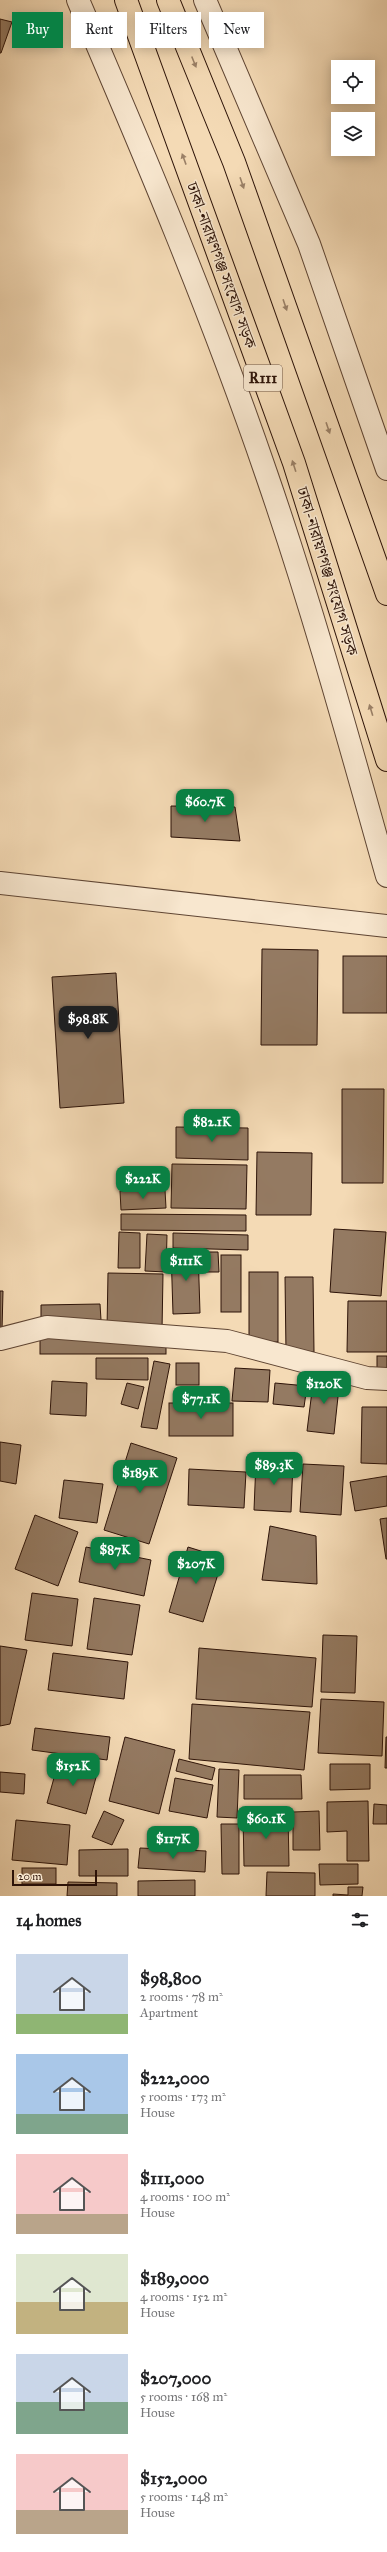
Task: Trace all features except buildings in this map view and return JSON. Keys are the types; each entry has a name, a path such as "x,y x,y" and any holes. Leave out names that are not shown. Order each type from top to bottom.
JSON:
{"main road":[{"name":"ঢাকা-নারায়ণগঞ্জ সংযোগ সড়ক","path":"126,0 294,463 387,760"},
{"name":"R111","path":"168,0 234,162 387,594"}],"street":[{"path":"78,0 162,194 266,473 334,686 387,876"},
{"path":"205,0 309,244 387,469"},
{"path":"0,883 387,926"},
{"path":"0,1339 47,1327 227,1341 367,1378 387,1379"}]}
